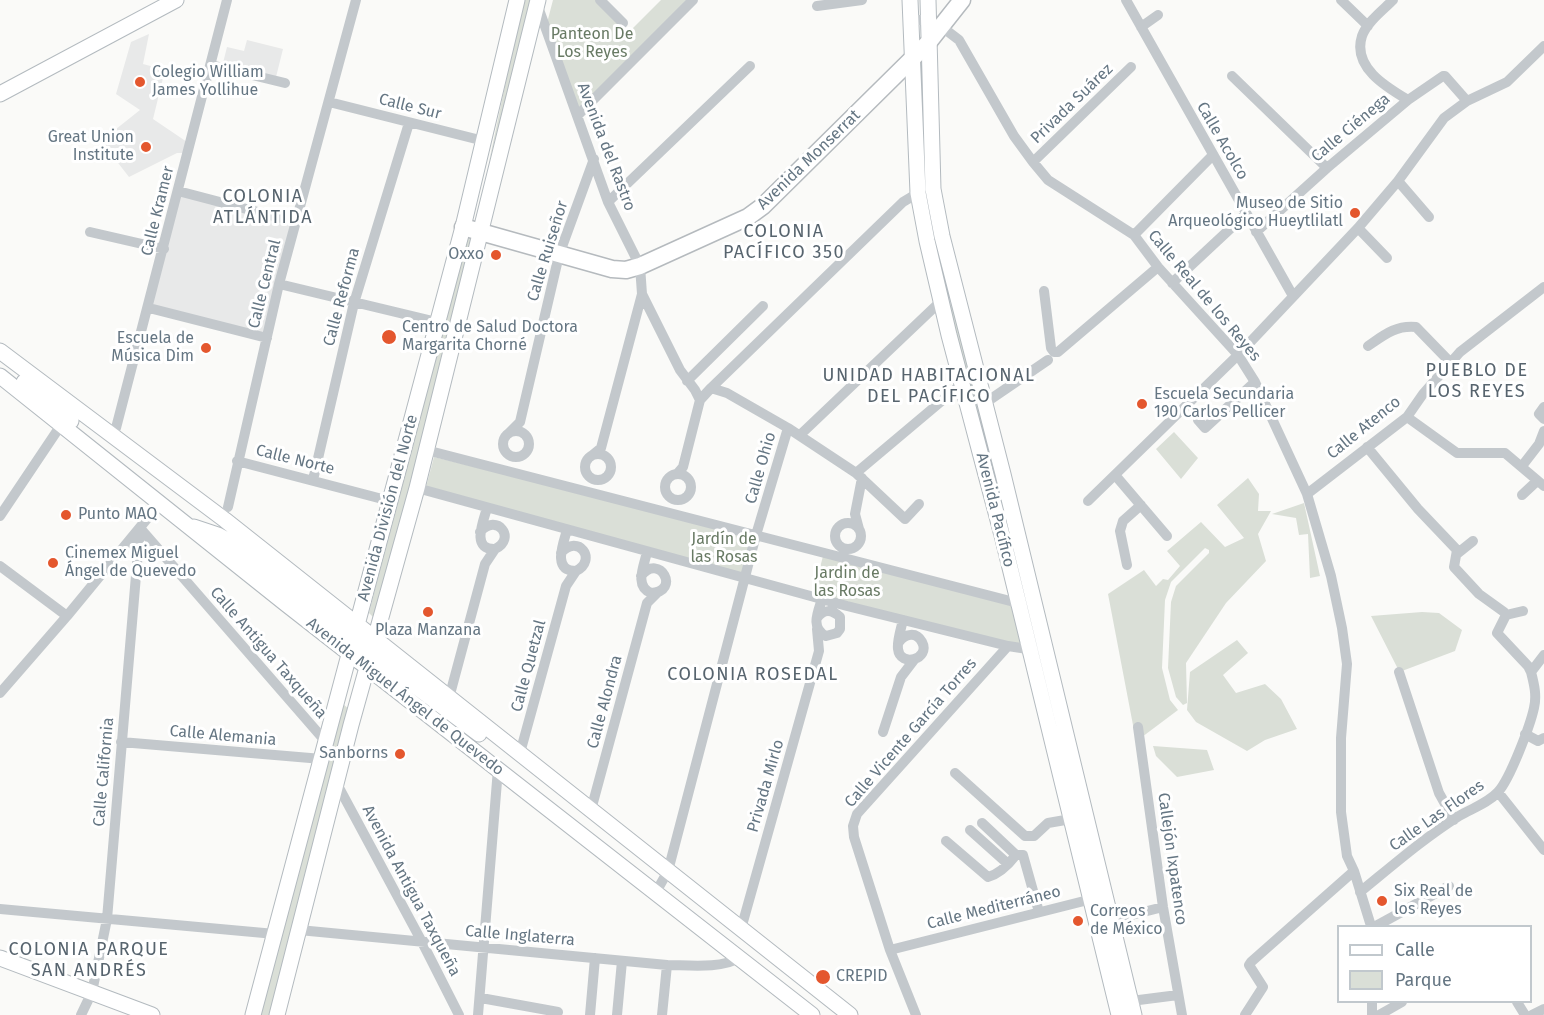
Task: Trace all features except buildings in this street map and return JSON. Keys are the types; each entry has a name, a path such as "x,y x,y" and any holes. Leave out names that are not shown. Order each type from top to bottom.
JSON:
{"main road":[{"path":"0,94 176,0"},
{"name":"Avenida División del Norte","path":"253,1015 463,227 517,0"},
{"name":"Avenida Pacífico","path":"910,0 918,193 927,241 985,403 1025,601"},
{"path":"928,0 935,24"},
{"name":"Avenida Monserrat","path":"463,227 612,269 626,270 640,266 748,217 763,206 928,44 935,24 962,0"},
{"name":"Avenida División del Norte","path":"277,1015 336,782 417,488 537,2"},
{"name":"Avenida Pacífico","path":"928,44 933,189 949,335 1038,650 1098,898 1119,1015"},
{"name":"Avenida Miguel Ángel de Quevedo","path":"0,341 116,428 157,462 167,477"},
{"name":"Avenida Miguel Ángel de Quevedo","path":"0,351 167,477 372,653 498,769 812,1015"},
{"path":"0,364 50,402 100,447 135,484"},
{"name":"Avenida Miguel Ángel de Quevedo","path":"0,376 188,526 372,653 449,698 849,1015"},
{"name":"Avenida Pacífico","path":"1038,650 1071,819 1098,898 1112,920 1132,1008"},
{"path":"372,653 485,738 520,753"},
{"path":"0,958 152,1015"}],"street":[{"name":"Calle Kramer","path":"116,428 149,308 227,0"},
{"name":"Calle Central","path":"228,507 279,284 356,0"},
{"path":"600,0 623,23"},
{"path":"578,115 693,0"},
{"path":"817,6 862,0"},
{"name":"Calle Acolco","path":"1126,0 1293,296"},
{"path":"1341,0 1368,26"},
{"path":"1393,0 1368,26 1362,36 1361,50 1366,65 1375,78 1408,100"},
{"name":"Avenida del Rastro","path":"537,2 608,202 640,266"},
{"path":"1141,27 1158,15"},
{"path":"912,20 935,24"},
{"name":"Calle Real de los Reyes","path":"935,24 959,40 1014,136 1048,180 1134,235 1158,267 1238,355 1255,382 1307,494 1331,576 1347,664 1341,738 1341,812 1347,856 1354,871 1370,925"},
{"path":"1088,501 1238,355 1358,228 1398,181 1444,118 1467,101 1507,82 1544,46"},
{"path":"212,65 285,83"},
{"path":"608,202 750,66"},
{"name":"Privada Suárez","path":"1033,162 1131,67"},
{"path":"1232,76 1327,168"},
{"name":"Calle Ciénega","path":"1256,232 1408,100 1443,76 1467,101"},
{"name":"Calle Sur","path":"329,102 484,141"},
{"name":"Calle Reforma","path":"313,480 354,303 409,123"},
{"path":"1134,235 1213,155"},
{"name":"Calle Ruiseñor","path":"520,423 559,255 594,159"},
{"path":"1398,181 1429,217"},
{"path":"178,191 296,222"},
{"path":"681,472 700,400 903,202 918,193"},
{"path":"1173,283 1246,214"},
{"path":"1358,228 1388,258"},
{"path":"90,232 164,249"},
{"path":"582,491 586,461 601,448 642,294 640,266"},
{"path":"1044,291 1051,348 1054,352 1058,352 1158,267"},
{"path":"279,284 437,322"},
{"name":"Calle Atenco","path":"1307,494 1407,417 1460,352 1544,287"},
{"path":"642,294 680,370 700,400"},
{"path":"800,435 946,294"},
{"path":"687,381 763,306"},
{"path":"149,308 267,338"},
{"path":"1368,346 1391,330 1408,326 1416,327 1450,362"},
{"path":"985,403 1048,360"},
{"path":"1198,420 1205,428 1255,382"},
{"path":"853,560 856,546 860,541 855,514 859,475 963,383"},
{"name":"Calle Ohio","path":"656,892 668,872 756,535 788,428 727,393 711,388"},
{"path":"1544,408 1539,414 1544,419"},
{"path":"1407,417 1457,453 1505,453 1541,483 1522,495"},
{"path":"497,468 504,438 520,423 529,443 520,474"},
{"path":"0,516 61,425"},
{"path":"788,428 859,475 905,519 920,504"},
{"path":"1522,466 1539,444 1544,431"},
{"path":"508,433 522,432 527,437"},
{"path":"503,444 508,454 514,456 524,454 528,449"},
{"path":"1367,447 1458,553"},
{"path":"601,448 609,461 610,472 606,478 602,496"},
{"path":"426,450 853,560 1025,601"},
{"path":"590,457 597,454 609,461"},
{"name":"Calle Norte","path":"237,461 390,501"},
{"path":"662,511 667,493 667,481 671,476 681,472"},
{"path":"681,472 689,480 691,486 681,516"},
{"path":"586,473 595,480 606,478"},
{"path":"1114,475 1167,536"},
{"path":"417,488 847,606 1008,646 1038,650"},
{"path":"667,493 676,500 686,497"},
{"path":"0,693 67,616 159,503"},
{"path":"1127,565 1120,531 1123,521 1141,505"},
{"path":"449,698 485,564 481,537 487,508"},
{"path":"485,564 495,549 500,547 511,514"},
{"path":"834,555 837,530 855,514"},
{"path":"847,523 859,529"},
{"path":"495,549 484,547 481,537 485,526 498,525 505,537"},
{"name":"Calle Antigua Taxqueña","path":"140,528 326,742"},
{"name":"Calle California","path":"81,1015 92,992 107,919 140,528"},
{"name":"Calle Quetzal","path":"520,753 566,586 561,559 567,530"},
{"path":"586,558 579,547 572,545 566,548 561,559 571,571 581,568 586,558 591,537"},
{"path":"1473,541 1458,553 1454,567 1479,594 1506,615"},
{"path":"837,542 846,549 856,546"},
{"path":"647,552 642,581 647,603"},
{"path":"666,581 659,569 652,568 646,570 642,581 646,591 657,593 665,586 671,559"},
{"path":"0,566 67,616"},
{"name":"Calle Quetzal","path":"566,586 576,571"},
{"name":"Calle Alondra","path":"591,810 647,603 657,593"},
{"name":"Privada Mirlo","path":"741,929 819,651 817,624 822,599"},
{"path":"842,623 840,617 828,610 821,613 817,624 826,636 832,636 840,629 842,623 847,606"},
{"path":"1506,615 1523,611"},
{"path":"1506,615 1497,633 1531,672 1544,655"},
{"path":"901,677 899,648 903,620"},
{"path":"883,732 901,677 922,653 928,626"},
{"path":"899,648 903,637 910,634 917,636 924,648"},
{"name":"Privada Mirlo","path":"819,651 832,636"},
{"name":"Calle Vicente García Torres","path":"916,1015 890,950 854,837 853,826 857,814 1008,646"},
{"path":"899,648 908,660 914,660"},
{"path":"1399,672 1439,793 1454,820"},
{"name":"Calle Las Flores","path":"1360,892 1423,841 1486,802 1498,792 1509,772 1534,708 1536,690 1531,672"},
{"name":"Callejón Ixpatenco","path":"1138,727 1162,907 1182,1015"},
{"path":"1525,734 1538,741 1544,738"},
{"name":"Calle Alemania","path":"121,742 322,759"},
{"path":"478,1015 498,769"},
{"path":"955,773 1025,836 1034,836 1048,823 1071,819"},
{"name":"Avenida Antigua Taxqueña","path":"336,782 459,1015"},
{"path":"1498,792 1544,850"},
{"path":"982,823 1012,860"},
{"path":"970,830 1012,860"},
{"path":"946,841 988,877 1021,854 1025,857 1040,912"},
{"path":"1245,1015 1263,987 1249,965 1251,962 1354,871"},
{"path":"1380,925 1449,886"},
{"name":"Calle Mediterráneo","path":"890,950 1098,898"},
{"path":"1112,920 1162,907"},
{"path":"0,909 275,934"},
{"name":"Calle Inglaterra","path":"299,930 667,965 721,964 738,958"},
{"path":"590,1015 595,958"},
{"path":"617,1015 622,961"},
{"path":"662,1015 667,965"},
{"path":"1132,1008 1178,995"},
{"path":"481,998 558,1012"},
{"path":"1379,1015 1400,1003"},
{"path":"1532,1015 1544,1009"}],"shaded area":[{"path":"149,34 143,64 165,70 153,119 187,142 186,153 177,153 129,177 101,141 140,110 116,94 131,42"},
{"path":"247,40 283,49 276,77 223,63 227,47 244,51"},
{"path":"178,191 295,222 267,338 149,307"}],"green space":[{"path":"523,0 532,0 489,162"},
{"name":"Panteon De Los Reyes","path":"553,0 596,0 628,33 661,0 688,0 579,110 547,23"},
{"path":"920,64 929,191 947,282 942,284 925,192"},
{"path":"464,236 475,238 377,621 369,613"},
{"path":"946,297 956,314 1024,586 1024,596"},
{"path":"1174,432 1198,458 1181,479 1156,449"},
{"name":"Jardín de las Rosas","path":"434,457 752,535 741,576 426,487"},
{"path":"1248,478 1259,494 1258,511 1271,511 1258,534 1266,561 1226,603 1186,663 1187,703 1183,705 1176,697 1168,668 1171,602 1176,586 1209,553 1209,550 1205,548 1171,582 1165,600 1162,668 1170,700 1178,710 1142,737 1137,746 1108,594 1144,570 1156,586 1163,579 1168,580 1180,566 1167,551 1201,522 1225,547 1244,538 1217,505"},
{"path":"1304,503 1320,576 1310,578 1308,534 1299,535 1296,518 1272,514"},
{"name":"Jardin de las Rosas","path":"823,556 1010,602 1022,646 813,595"},
{"path":"1439,613 1462,630 1455,651 1402,671 1398,669 1371,616"},
{"path":"1237,640 1248,653 1223,675 1236,693 1265,684 1281,699 1297,729 1265,740 1247,751 1196,722 1187,710 1190,672"},
{"path":"343,704 350,710 272,1015 260,1015"},
{"path":"1153,746 1207,750 1214,770 1177,777 1156,756"}],"place":[{"name":"Colegio William James Yollihue","path":"140,82"},
{"name":"Great Union Institute","path":"146,147"},
{"name":"Museo de Sitio Arqueológico Hueytlilatl","path":"1355,213"},
{"name":"Oxxo","path":"496,255"},
{"name":"Centro de Salud Doctora Margarita Chorné","path":"389,337"},
{"name":"Escuela de Música Dim","path":"206,348"},
{"name":"Escuela Secundaria 190 Carlos Pellicer","path":"1142,404"},
{"name":"Punto MAQ","path":"66,515"},
{"name":"Cinemex Miguel Ángel de Quevedo","path":"53,563"},
{"name":"Plaza Manzana","path":"428,612"},
{"name":"Sanborns","path":"400,754"},
{"name":"Six Real de los Reyes","path":"1382,901"},
{"name":"Correos de México","path":"1078,921"},
{"name":"CREPID","path":"823,977"}],"district":[{"name":"COLONIA ATLÁNTIDA","path":"263,207"},
{"name":"COLONIA PACÍFICO 350","path":"784,242"},
{"name":"PUEBLO DE LOS REYES","path":"1477,382"},
{"name":"UNIDAD HABITACIONAL DEL PACÍFICO","path":"929,386"},
{"name":"COLONIA ROSEDAL","path":"753,675"},
{"name":"COLONIA PARQUE SAN ANDRÉS","path":"89,960"}]}
